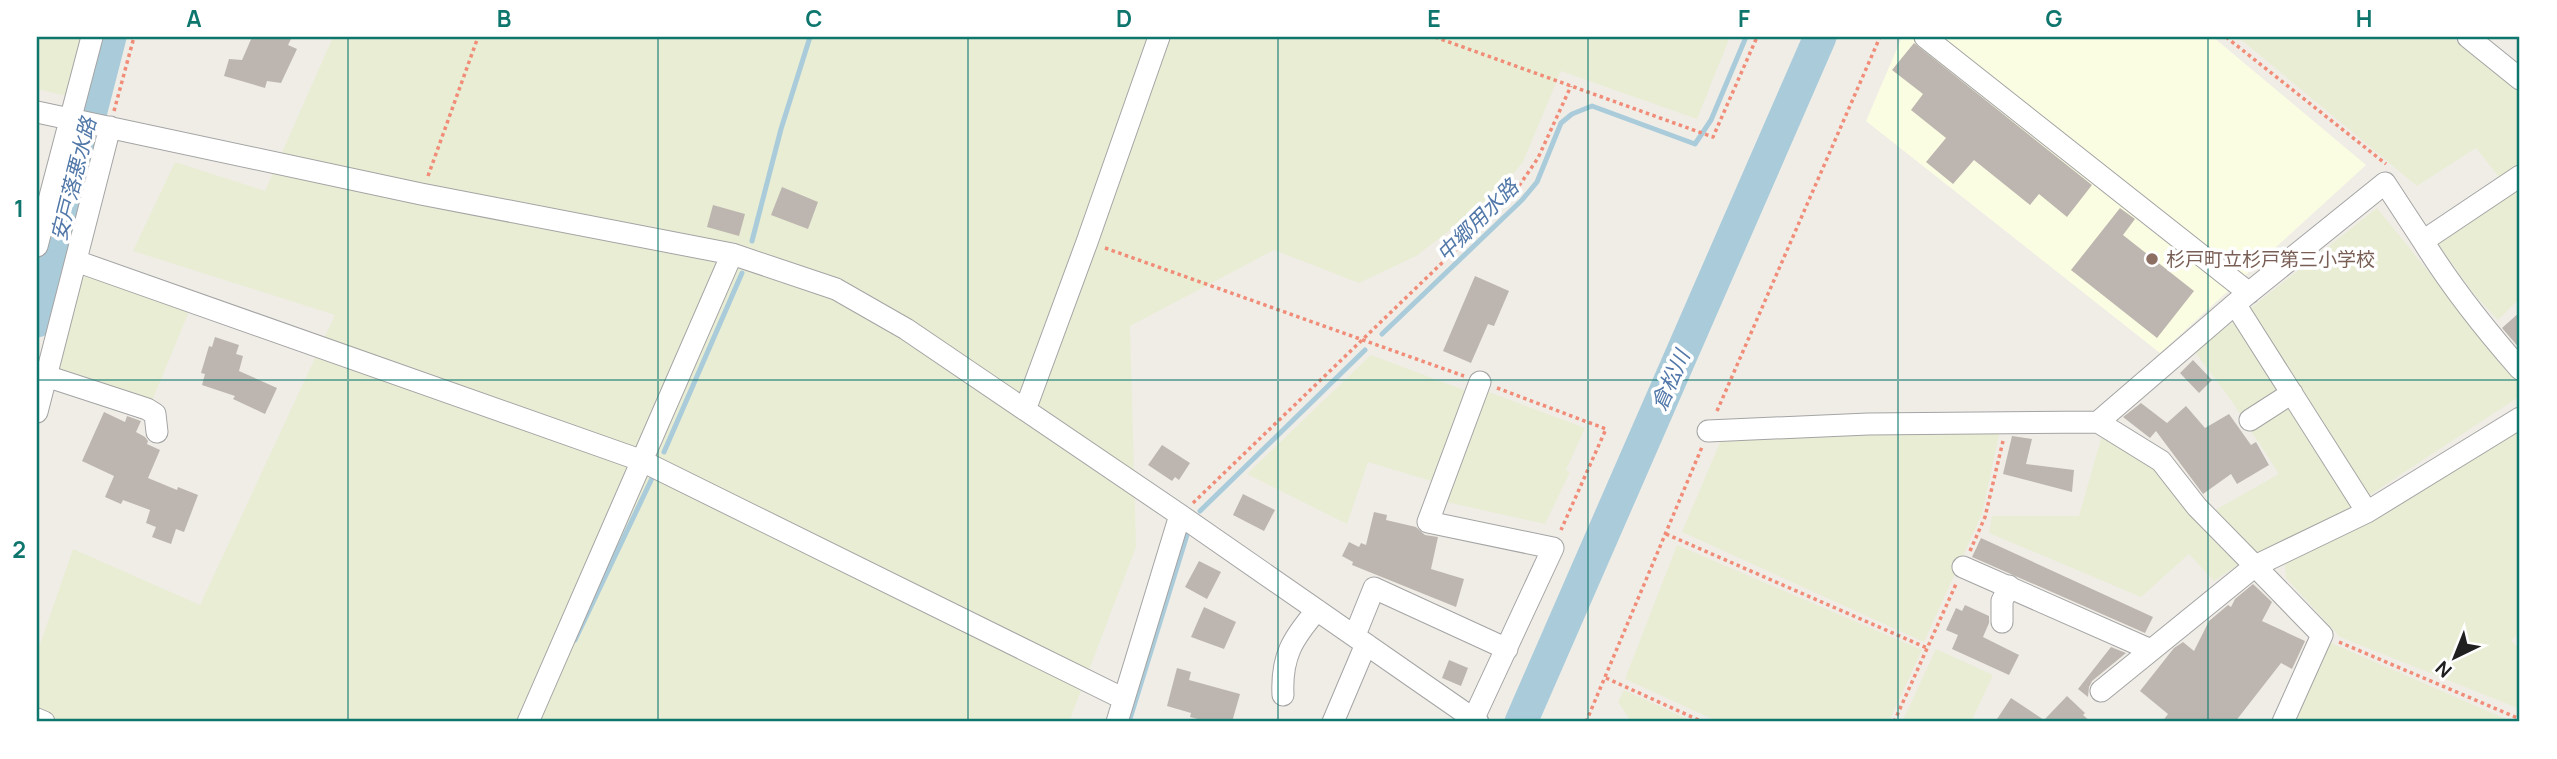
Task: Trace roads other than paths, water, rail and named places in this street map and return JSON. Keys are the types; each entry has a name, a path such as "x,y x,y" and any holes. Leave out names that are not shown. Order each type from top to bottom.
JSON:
{"street":[{"path":"37,246 74,119 92,37"},
{"path":"1024,410 1159,37"},
{"path":"1925,37 2242,299 2292,394 2367,512"},
{"path":"2468,37 2520,79"},
{"path":"37,112 421,194 732,254 836,289 906,329 1180,515 1475,721 1553,548 1428,522 1480,382"},
{"path":"37,412 108,126"},
{"path":"2098,422 2242,299 2385,183 2448,282 2520,369"},
{"path":"2423,241 2517,185"},
{"path":"528,722 732,254"},
{"path":"76,261 640,460 1124,699"},
{"path":"46,376 147,409 155,414 157,432"},
{"path":"2250,421 2292,394"},
{"path":"2101,691 2255,566 2367,512 2520,418"},
{"path":"1708,431 1868,424 2098,422 2161,461 2197,506 2322,635 2283,722"},
{"path":"1117,722 1180,515"},
{"path":"1963,567 2151,650"},
{"path":"2002,622 2002,601 2009,586"},
{"path":"1333,722 1361,640 1374,588 1507,649"},
{"path":"1283,695 1282,676 1286,656 1297,634 1317,610"},
{"path":"37,719 44,722"}],"waterway":[{"name":"安戸落悪水路","path":"37,321 110,37"},
{"path":"752,241 781,129 810,37"},
{"name":"中郷用水路","path":"1382,334 1522,200 1537,182 1561,123 1572,114 1592,106 1695,144 1711,120 1746,37"},
{"name":"倉松川","path":"1521,722 1820,37"},
{"path":"664,452 742,273"},
{"name":"中郷用水路","path":"1200,511 1365,350"},
{"path":"575,640 655,472"},
{"name":"中郷用水路","path":"1129,722 1187,535"}],"place":[{"name":"杉戸町立杉戸第三小学校","path":"2152,259"}]}
